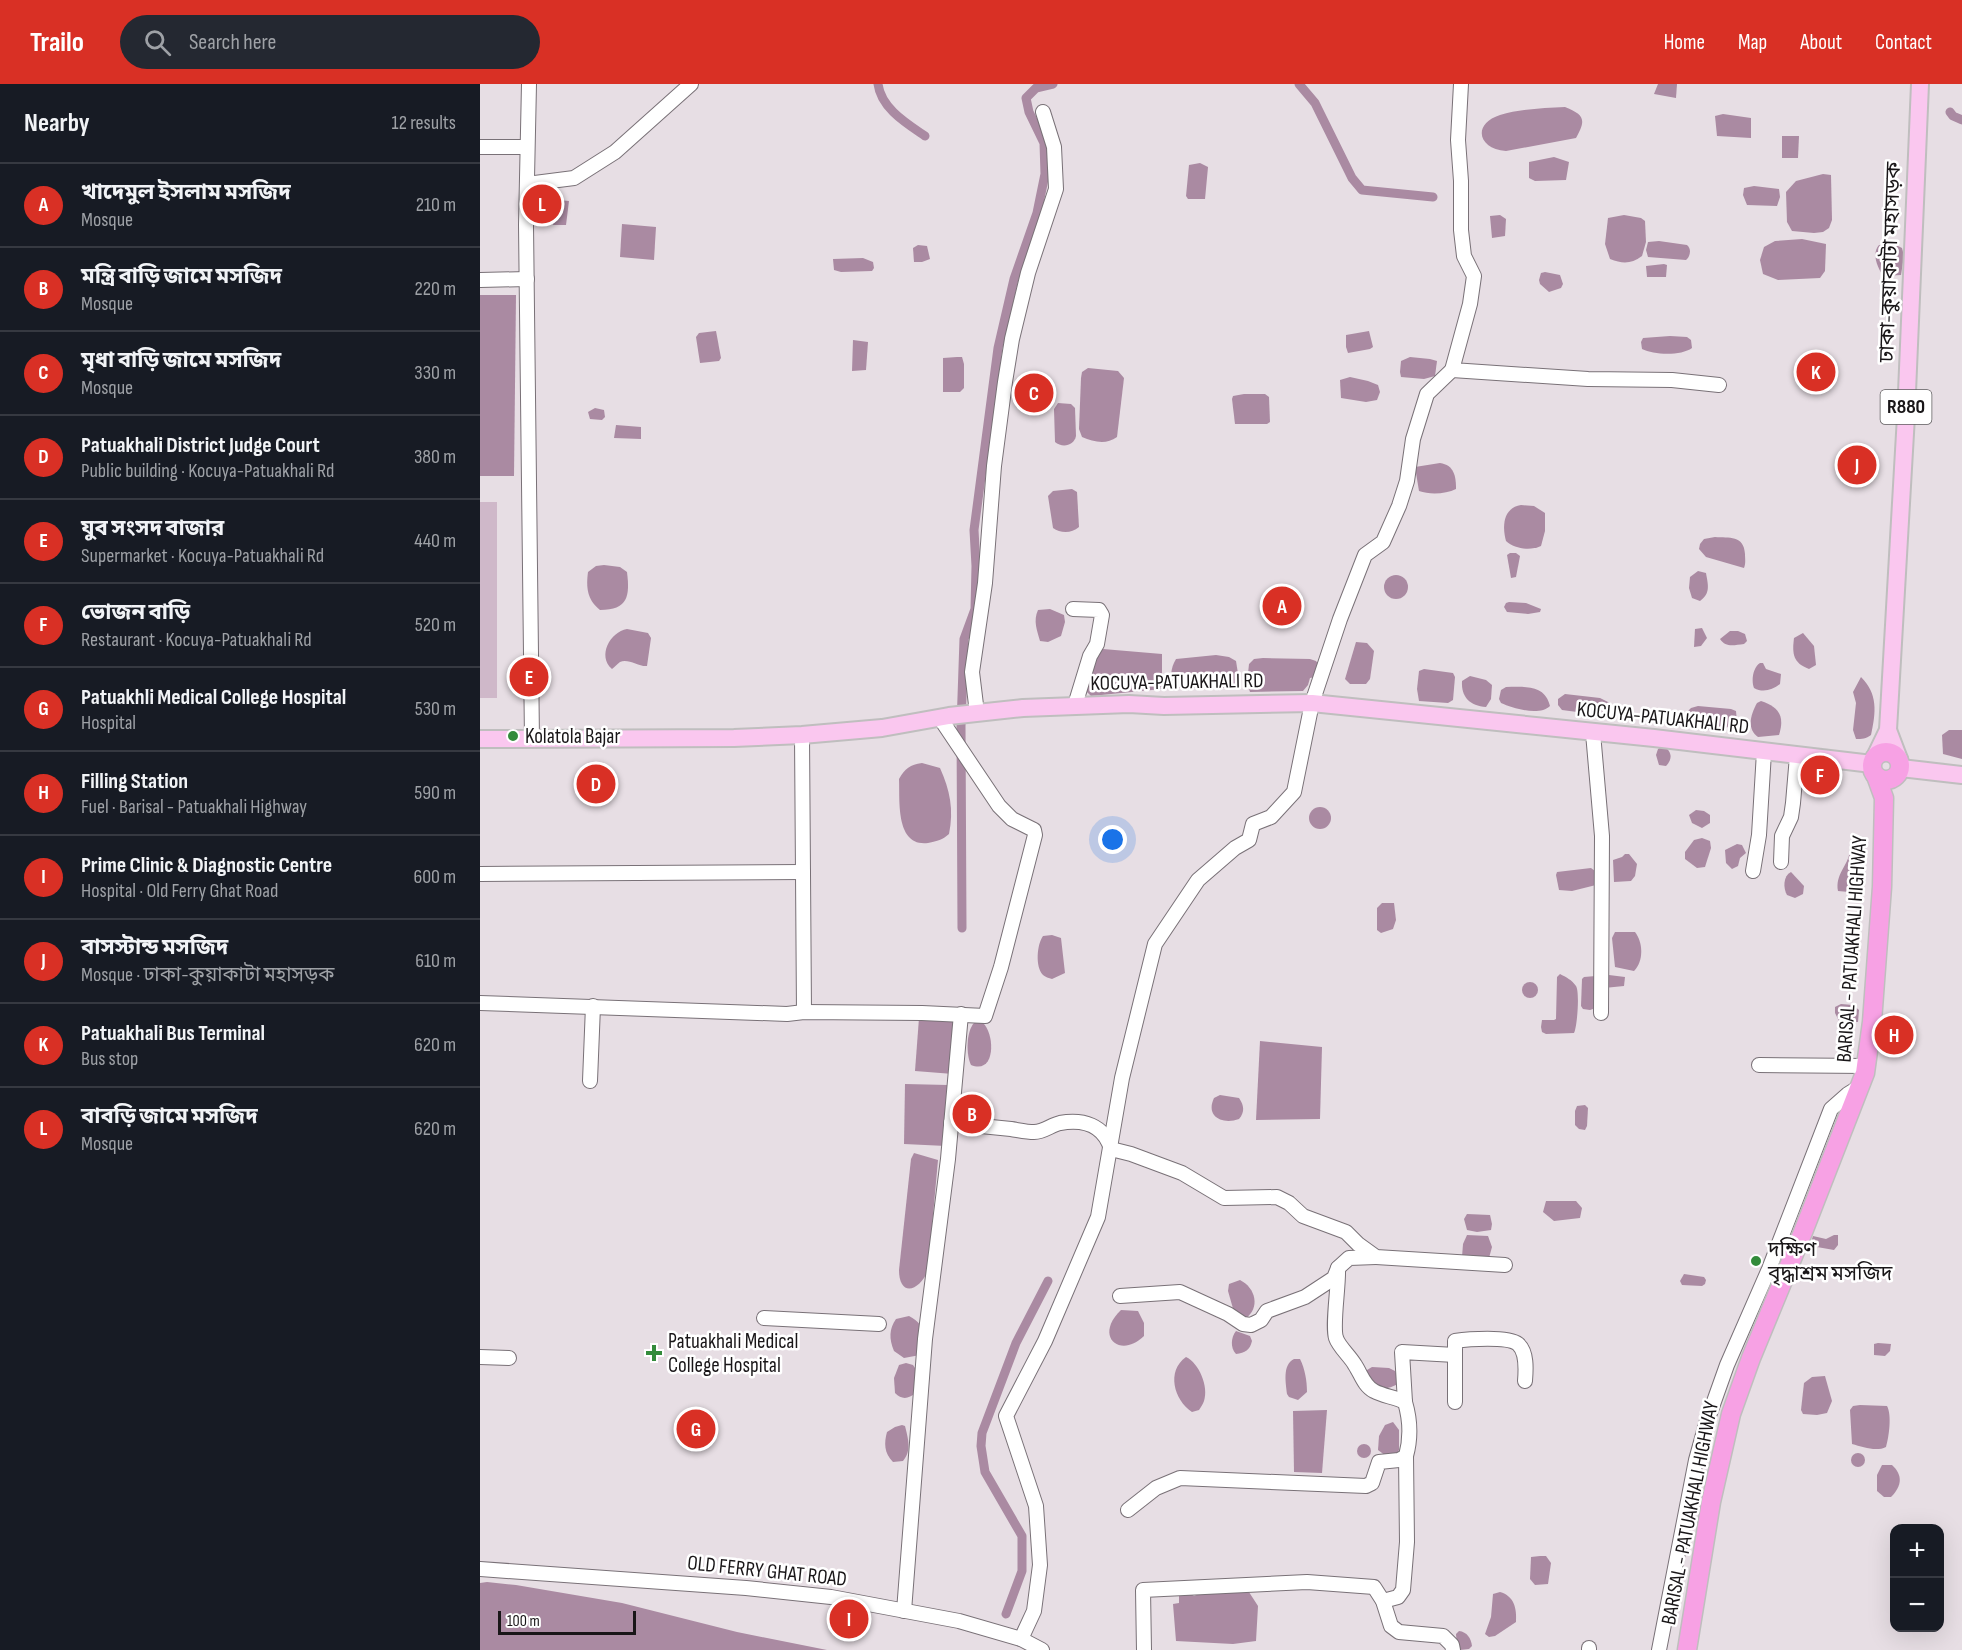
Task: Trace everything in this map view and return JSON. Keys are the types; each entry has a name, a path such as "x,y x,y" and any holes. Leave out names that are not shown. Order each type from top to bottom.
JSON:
{"highway":[{"path":"1887,752 1894,754 1898,768 1888,780 1874,766 1881,753 1887,752"},
{"name":"BARISAL - PATUAKHALI HIGHWAY","path":"1687,1650 1711,1502 1731,1414 1867,1066 1879,940 1884,798 1874,766"},
{"name":"BARISAL - PATUAKHALI HIGHWAY","path":"1884,798 1898,768"}],"main road":[{"name":"ঢাকা-কুয়াকাটা মহাসড়ক","path":"1888,730 1906,416 1920,84"},
{"name":"KOCUYA-PATUAKHALI RD","path":"480,739 802,735 882,728 977,713 1075,705 1312,703 1874,766"},
{"path":"1874,766 1888,730"},
{"path":"1888,730 1898,768 1962,775"}],"street":[{"path":"529,84 526,147 532,740"},
{"path":"527,184 574,177 615,152 691,84"},
{"path":"1021,1639 1034,1611 1040,1565 1036,1506 1006,1416 1046,1341 1098,1217 1122,1078 1155,944 1198,880 1235,848 1249,840 1252,824 1271,817 1294,792 1312,703 1340,619 1365,555 1383,542 1399,506 1407,481 1413,439 1427,394 1452,370 1470,304 1474,276 1464,256 1461,230 1458,140 1461,84"},
{"path":"977,713 972,672 985,583 994,466 1005,382 1012,339 1028,273 1056,189 1054,147 1043,112"},
{"path":"480,147 526,147"},
{"path":"480,280 527,279"},
{"path":"1452,370 1588,379 1672,380 1719,385"},
{"path":"1073,609 1099,610 1102,615 1097,644 1090,656 1075,705"},
{"path":"480,1003 787,1014 804,1012 985,1016 1001,967 1035,835 1034,830 1012,819 999,806 956,741 945,717"},
{"path":"1593,733 1602,836 1601,1013"},
{"path":"802,735 804,1012"},
{"path":"1753,871 1759,835 1764,752"},
{"path":"1781,862 1782,836 1791,817 1797,756"},
{"path":"480,874 803,872"},
{"path":"590,1081 593,1006"},
{"path":"904,1611 925,1339 951,1123 961,1014"},
{"path":"1759,1065 1867,1066"},
{"path":"1659,1650 1696,1460 1716,1394 1769,1269 1831,1109 1861,1086"},
{"path":"951,1123 1035,1132 1058,1123 1089,1123 1104,1133 1111,1149"},
{"path":"1111,1149 1182,1173 1224,1198 1276,1197 1289,1203 1303,1216 1346,1232 1376,1257"},
{"path":"1120,1296 1180,1292 1228,1314 1236,1321 1251,1325 1261,1320 1267,1311 1305,1297 1329,1282 1334,1278 1338,1268 1349,1258 1376,1257 1504,1265"},
{"path":"1338,1268 1336,1340 1352,1360 1366,1384 1375,1392 1394,1396 1405,1402"},
{"path":"764,1318 879,1324"},
{"path":"1455,1402 1455,1341 1514,1342 1520,1346 1525,1358 1525,1381"},
{"path":"1383,1601 1398,1597 1402,1590 1407,1542 1406,1456 1409,1447 1409,1416 1405,1402 1402,1352 1455,1355"},
{"path":"480,1357 509,1358"},
{"path":"1128,1510 1156,1488 1180,1478 1366,1486 1372,1483 1379,1462 1399,1460 1406,1456"},
{"name":"OLD FERRY GHAT ROAD","path":"480,1569 746,1588 831,1597 960,1622 1021,1639 1042,1650"},
{"path":"1144,1650 1143,1590 1307,1582 1374,1587 1383,1601 1391,1626 1400,1632 1443,1636 1452,1645 1453,1650"}],"shaded area":[{"path":"1658,84 1677,84 1676,98 1654,94"},
{"path":"1565,107 1577,113 1582,119 1576,138 1506,151 1489,146 1482,136 1485,124 1500,115 1540,108"},
{"path":"1723,114 1751,118 1751,138 1717,136 1715,116"},
{"path":"1782,136 1799,136 1798,158 1782,158"},
{"path":"1554,157 1569,162 1566,180 1535,181 1529,178 1529,162"},
{"path":"1200,163 1208,167 1205,199 1188,199 1186,196 1189,165"},
{"path":"1823,174 1831,175 1832,220 1829,228 1823,232 1814,233 1792,231 1787,222 1786,192 1796,181"},
{"path":"1754,186 1779,189 1780,197 1777,206 1747,205 1743,195 1744,188"},
{"path":"558,200 569,201 566,225 553,225"},
{"path":"1500,215 1506,219 1505,236 1492,238 1490,216"},
{"path":"1624,215 1645,221 1646,242 1642,256 1634,261 1619,262 1610,259 1605,244 1608,218"},
{"path":"622,224 656,227 654,260 620,257"},
{"path":"1802,239 1826,244 1825,271 1820,278 1778,280 1763,274 1760,260 1764,247 1775,241"},
{"path":"1659,241 1687,245 1690,251 1689,257 1686,260 1648,257 1646,250 1648,242"},
{"path":"1894,244 1902,248 1904,256 1901,275 1883,276 1876,261 1877,249 1879,245"},
{"path":"918,245 927,246 930,259 914,262 913,248"},
{"path":"863,258 873,262 872,271 841,272 834,270 833,259"},
{"path":"1667,265 1666,277 1647,277 1646,266"},
{"path":"1541,273 1560,275 1563,284 1561,288 1549,292 1540,284"},
{"path":"480,295 516,295 514,476 480,476"},
{"path":"716,331 721,358 719,361 700,363 696,337 699,333"},
{"path":"1369,331 1373,347 1348,353 1346,335"},
{"path":"1687,337 1691,340 1692,348 1667,354 1642,349 1643,338"},
{"path":"853,340 868,342 866,370 852,371"},
{"path":"962,357 964,388 960,392 943,392 943,358"},
{"path":"1410,357 1437,361 1435,376 1424,379 1401,377 1401,361"},
{"path":"1088,368 1118,371 1124,378 1117,437 1109,441 1095,441 1082,437 1079,429 1081,378 1082,372"},
{"path":"1350,377 1378,385 1380,392 1377,400 1366,402 1341,398 1340,380"},
{"path":"1265,394 1269,397 1270,422 1267,424 1235,424 1232,399 1233,396"},
{"path":"1058,403 1071,404 1075,408 1076,436 1073,442 1067,445 1055,442 1054,409"},
{"path":"595,408 604,410 605,417 602,420 590,419 588,412"},
{"path":"616,425 641,427 641,439 614,438"},
{"path":"1440,463 1448,466 1453,472 1456,489 1438,493 1419,491 1415,467"},
{"path":"1072,489 1077,492 1079,527 1069,532 1059,531 1053,528 1048,496 1053,491"},
{"path":"480,502 497,502 497,698 480,698"},
{"path":"1521,505 1534,506 1545,513 1545,531 1541,546 1523,548 1506,541 1505,518 1510,510"},
{"path":"1715,537 1735,539 1742,543 1745,554 1744,568 1706,557 1699,549 1700,544 1704,539"},
{"path":"1510,553 1520,556 1516,577 1511,578 1507,555"},
{"path":"596,566 620,567 627,572 628,588 622,604 600,610 590,598 587,578 588,572"},
{"path":"1698,571 1706,573 1708,585 1706,595 1700,601 1692,598 1689,588 1690,577"},
{"path":"1396,575 1405,578 1408,587 1405,596 1396,599 1387,596 1384,587 1387,578"},
{"path":"1509,602 1526,603 1541,609 1540,612 1528,614 1507,612 1504,607"},
{"path":"1050,609 1064,615 1065,622 1061,636 1048,642 1040,641 1036,625 1038,610"},
{"path":"1702,628 1707,638 1701,646 1694,647 1695,629"},
{"path":"627,629 648,633 651,638 647,666 623,661 612,669 606,658 608,645 615,635"},
{"path":"1730,631 1745,634 1747,641 1737,645 1725,644 1720,639"},
{"path":"1803,633 1814,646 1816,665 1809,669 1797,661 1793,649 1794,638"},
{"path":"1356,642 1367,643 1374,651 1370,679 1366,684 1350,684 1345,679"},
{"path":"1095,650 1162,654 1162,689 1091,696 1086,691"},
{"path":"1216,655 1229,657 1236,661 1239,680 1235,688 1174,688 1171,674 1176,659"},
{"path":"1254,659 1310,659 1319,665 1315,677 1310,678 1303,691 1250,692 1247,683 1249,664"},
{"path":"1760,663 1763,663 1766,669 1781,674 1780,684 1767,690 1754,688 1753,674"},
{"path":"1424,669 1453,673 1455,677 1453,700 1448,703 1419,701 1417,689 1419,671"},
{"path":"1470,676 1486,680 1492,685 1491,699 1486,707 1471,703 1465,696 1462,681"},
{"path":"1861,677 1867,683 1873,697 1874,719 1871,735 1856,739 1853,730 1856,703 1853,692"},
{"path":"1506,687 1527,687 1539,690 1544,694 1550,706 1534,711 1501,703 1499,699 1501,690"},
{"path":"1565,694 1600,698 1612,704 1613,713 1600,715 1562,710 1558,705 1558,699"},
{"path":"1761,701 1772,706 1779,713 1781,728 1779,735 1758,737 1754,733 1751,721 1757,703"},
{"path":"1698,706 1736,711 1737,722 1720,729 1694,726 1689,723 1688,711"},
{"path":"1949,730 1962,730 1962,759 1943,754 1942,735"},
{"path":"1663,746 1670,755 1670,761 1666,766 1659,765 1656,755 1658,749"},
{"path":"922,763 940,768 949,792 951,808 949,834 940,840 928,843 917,842 910,838 905,830 900,810 899,779 908,768"},
{"path":"1320,807 1328,810 1331,818 1328,826 1320,829 1312,826 1309,818 1312,810"},
{"path":"1696,810 1710,815 1710,823 1702,828 1692,823 1689,815"},
{"path":"1702,838 1710,841 1711,848 1705,867 1697,868 1685,859 1685,852 1694,840"},
{"path":"1737,844 1742,845 1746,853 1740,858 1738,866 1732,869 1726,863 1725,850"},
{"path":"1850,851 1862,854 1865,878 1858,889 1849,892 1838,891 1838,880"},
{"path":"1629,854 1637,864 1635,876 1631,881 1614,882 1613,860"},
{"path":"1591,868 1595,871 1596,885 1572,891 1559,890 1557,872"},
{"path":"1791,872 1804,886 1803,894 1795,898 1787,895 1785,889 1785,879"},
{"path":"1382,903 1394,903 1396,920 1393,929 1381,933 1377,930 1377,908"},
{"path":"1615,932 1635,932 1638,936 1641,957 1634,971 1615,967 1612,938"},
{"path":"1052,935 1061,938 1065,973 1052,979 1044,976 1040,971 1038,956 1039,944 1043,936"},
{"path":"1560,974 1576,986 1578,1010 1575,1030 1574,1033 1546,1034 1542,1032 1542,1020 1556,1019 1557,977"},
{"path":"1609,975 1625,977 1624,986 1604,988 1606,977"},
{"path":"1596,976 1596,1008 1583,1009 1581,1006 1582,979"},
{"path":"1530,982 1536,984 1538,990 1536,996 1530,998 1524,996 1522,990 1524,984"},
{"path":"1841,1004 1853,1005 1859,1010 1858,1022 1839,1021 1835,1007"},
{"path":"919,1018 954,1019 953,1074 915,1071"},
{"path":"974,1023 983,1023 987,1028 991,1044 989,1059 979,1067 971,1065 968,1055 968,1038"},
{"path":"1260,1041 1322,1047 1320,1119 1256,1120"},
{"path":"905,1084 948,1085 946,1146 904,1144"},
{"path":"1220,1095 1239,1098 1243,1108 1239,1119 1227,1121 1214,1115 1212,1105 1214,1098"},
{"path":"1585,1105 1588,1108 1585,1130 1575,1125 1577,1106"},
{"path":"914,1153 938,1160 928,1270 920,1283 915,1287 906,1288 902,1285 899,1270 911,1159"},
{"path":"1546,1201 1576,1201 1582,1208 1580,1218 1554,1221 1543,1212"},
{"path":"1467,1214 1490,1215 1491,1230 1477,1232 1467,1230 1464,1219"},
{"path":"1467,1235 1488,1236 1492,1247 1489,1258 1462,1257 1463,1244"},
{"path":"1838,1235 1838,1245 1834,1250 1817,1247 1811,1242 1813,1236 1826,1239"},
{"path":"1684,1274 1704,1277 1705,1284 1702,1286 1682,1285 1680,1281"},
{"path":"1240,1280 1250,1288 1254,1298 1253,1309 1246,1318 1234,1312 1228,1291 1229,1284"},
{"path":"1121,1310 1138,1311 1144,1323 1144,1336 1135,1343 1119,1345 1113,1342 1110,1336 1113,1320"},
{"path":"909,1316 922,1328 923,1337 920,1355 904,1358 894,1351 890,1334 896,1319"},
{"path":"1236,1331 1250,1336 1252,1341 1247,1350 1236,1354 1232,1342"},
{"path":"1874,1344 1891,1344 1890,1351 1885,1356 1874,1355"},
{"path":"1186,1357 1199,1370 1205,1389 1202,1406 1199,1410 1192,1412 1177,1393 1174,1377 1180,1363"},
{"path":"1294,1359 1300,1359 1307,1384 1307,1392 1298,1400 1289,1397 1286,1385 1286,1370"},
{"path":"906,1363 913,1365 917,1371 916,1393 905,1398 895,1393 894,1378 899,1365"},
{"path":"1372,1367 1389,1368 1395,1371 1398,1384 1388,1388 1376,1386 1366,1376 1367,1370"},
{"path":"1825,1376 1832,1401 1827,1413 1803,1414 1801,1410 1804,1383 1812,1377"},
{"path":"1853,1406 1887,1406 1890,1420 1886,1447 1874,1449 1852,1444 1850,1410"},
{"path":"1327,1410 1322,1473 1294,1472 1293,1411"},
{"path":"1393,1422 1399,1430 1399,1450 1397,1454 1386,1456 1378,1450 1379,1436 1385,1425"},
{"path":"902,1425 905,1426 907,1435 908,1453 903,1461 893,1462 888,1455 885,1440 887,1432"},
{"path":"1361,1444 1367,1444 1371,1451 1367,1458 1361,1458 1357,1454 1357,1448"},
{"path":"1858,1453 1863,1455 1865,1460 1863,1465 1858,1467 1853,1465 1851,1460 1853,1455"},
{"path":"1882,1465 1892,1465 1898,1473 1899,1485 1891,1497 1884,1497 1877,1491 1877,1475"},
{"path":"1546,1556 1551,1563 1548,1584 1535,1585 1530,1579 1531,1557"},
{"path":"487,1582 622,1603 737,1632 827,1650 480,1650 480,1583"},
{"path":"1229,1589 1247,1589 1258,1606 1256,1641 1233,1644 1176,1641 1173,1604 1179,1603 1179,1592 1187,1592 1194,1596 1207,1591 1217,1594"},
{"path":"1500,1592 1509,1596 1514,1603 1516,1622 1495,1636 1489,1637 1485,1634 1491,1617 1493,1594"},
{"path":"1459,1631 1470,1638 1472,1646 1469,1649 1460,1650 1457,1647 1456,1634"}],"waterway":[{"path":"878,84 880,93 889,108 925,136"},
{"path":"962,928 961,726 964,639 975,609 974,530 998,348 1014,279 1037,213 1045,174 1044,143 1029,112 1026,98 1036,88 1053,84"},
{"path":"1299,84 1315,103 1352,178 1362,190 1433,197"},
{"path":"1950,112 1962,120"},
{"path":"1006,1614 1022,1571 1022,1536 985,1472 981,1446 982,1433 1016,1343 1048,1281"}],"place":[{"name":"বাবড়ি জামে মসজিদ","path":"542,204"},
{"name":"Patuakhali Bus Terminal","path":"1816,372"},
{"name":"মৃধা বাড়ি জামে মসজিদ","path":"1034,393"},
{"name":"বাসস্টান্ড মসজিদ","path":"1857,465"},
{"name":"খাদেমুল ইসলাম মসজিদ","path":"1282,606"},
{"name":"যুব সংসদ বাজার","path":"529,677"},
{"name":"Kolatola Bajar","path":"513,736"},
{"name":"ভোজন বাড়ি","path":"1820,775"},
{"name":"Patuakhali District Judge Court","path":"596,784"},
{"name":"Filling Station","path":"1894,1035"},
{"name":"মন্ত্রি বাড়ি জামে মসজিদ","path":"972,1114"},
{"name":"দক্ষিণ বৃদ্ধাশ্রম মসজিদ","path":"1756,1261"},
{"name":"Patuakhali Medical College Hospital","path":"654,1353"},
{"name":"Patuakhli Medical College Hospital","path":"696,1429"},
{"name":"Prime Clinic & Diagnostic Centre","path":"849,1619"}]}
